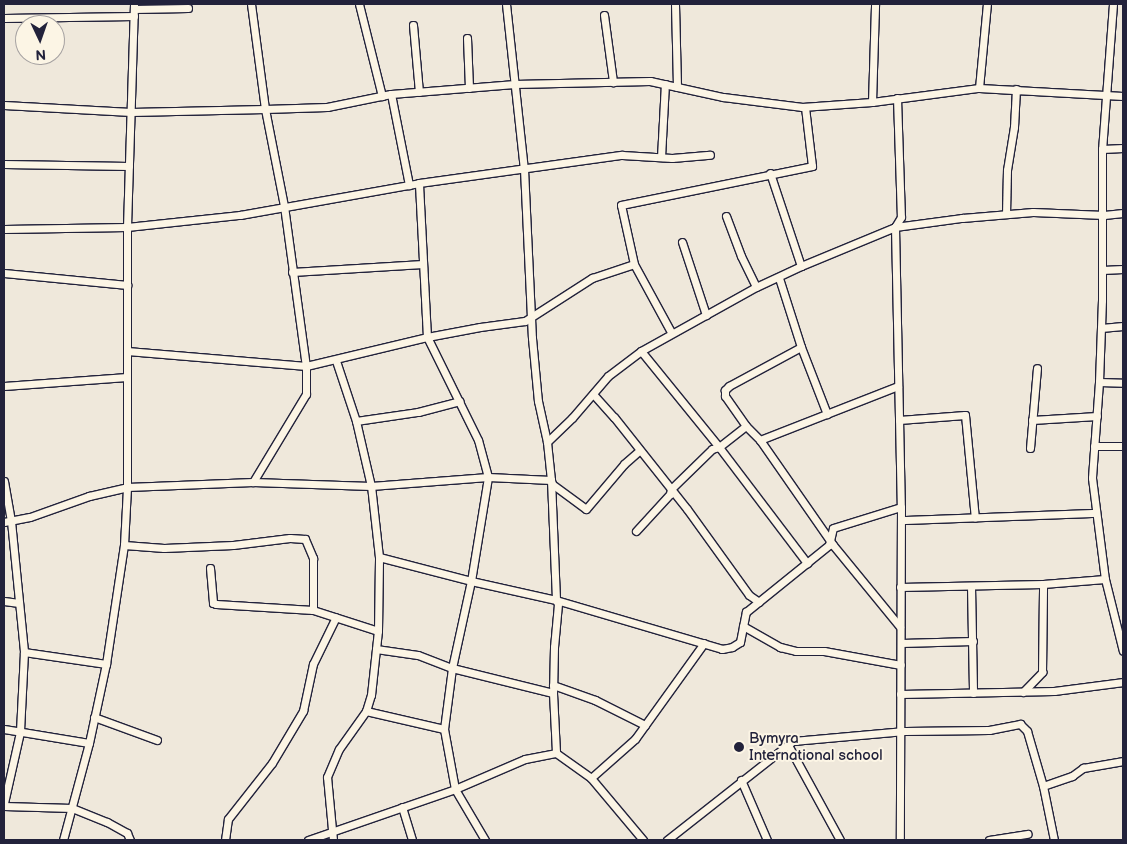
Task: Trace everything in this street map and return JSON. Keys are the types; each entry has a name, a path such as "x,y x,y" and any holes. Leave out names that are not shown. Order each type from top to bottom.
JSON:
{"street":[{"path":"251,4 265,109 284,206 306,366 306,394 253,482"},
{"path":"359,4 382,96"},
{"path":"506,4 524,169 531,316 538,401 547,442 551,480 556,600 558,604 553,685 556,752"},
{"path":"675,4 677,87"},
{"path":"872,102 875,4"},
{"path":"979,88 987,4"},
{"path":"1113,4 1102,149 1104,215 1101,328 1092,478 1105,579 1123,651"},
{"path":"4,18 188,8"},
{"path":"63,840 89,743 106,664 124,545 127,487 126,227 134,10"},
{"path":"604,14 613,82"},
{"path":"413,25 419,92"},
{"path":"467,38 469,88"},
{"path":"4,105 131,112 326,107 392,94 514,84 650,81 724,97 805,107 872,102 979,88 1123,96"},
{"path":"661,157 665,84"},
{"path":"1006,214 1006,170 1014,127 1016,89"},
{"path":"392,94 409,185"},
{"path":"897,98 901,217 896,227 902,507 900,587 900,840"},
{"path":"671,332 634,264 621,205 770,173 812,166 805,107"},
{"path":"1102,149 1123,148"},
{"path":"4,229 126,227 240,215 419,183 622,155 661,157 710,156"},
{"path":"4,164 129,166"},
{"path":"770,173 801,266"},
{"path":"419,183 428,337 478,440 488,477 471,581 452,668 444,729 455,790 485,840"},
{"path":"547,442 608,376 641,351 671,332 801,266 896,227 1033,212 1104,215 1123,213"},
{"path":"726,216 741,256 756,288"},
{"path":"682,242 706,315"},
{"path":"292,272 423,264"},
{"path":"127,351 306,366 336,361 428,337 525,321 592,278 634,264"},
{"path":"1102,270 1123,269"},
{"path":"4,273 127,285"},
{"path":"779,278 801,347 827,414"},
{"path":"1101,328 1123,326"},
{"path":"801,347 725,390 725,396 746,426 760,440 831,539 833,546 900,627"},
{"path":"641,351 719,447 807,563"},
{"path":"333,840 328,777 338,750 366,712 372,695 378,631 379,557 371,486 356,421 336,361"},
{"path":"1030,448 1037,368"},
{"path":"4,386 127,377"},
{"path":"1099,382 1123,383"},
{"path":"760,440 898,386"},
{"path":"593,394 614,416 671,489 749,595 759,602"},
{"path":"356,421 418,412 460,401"},
{"path":"899,420 965,416 976,518"},
{"path":"1032,420 1097,416"},
{"path":"636,531 670,494 671,489 712,449 719,447 746,426"},
{"path":"1094,446 1123,446"},
{"path":"551,480 552,484 586,509 624,464 640,450"},
{"path":"7,521 30,518 90,496 127,487 253,482 371,486 488,477 551,480"},
{"path":"4,481 7,521 24,652 20,732 4,804 72,808 128,833 130,840"},
{"path":"379,557 471,581 556,600 722,648 732,647 740,642 746,612 829,545 834,528 902,507"},
{"path":"902,520 1095,513"},
{"path":"124,545 164,548 233,545 290,538 304,539 313,558 313,610"},
{"path":"210,568 213,603 313,610 378,631"},
{"path":"900,587 1043,584 1105,579"},
{"path":"1023,692 1042,672 1043,584"},
{"path":"971,586 973,693"},
{"path":"4,601 19,603"},
{"path":"225,840 228,819 272,763 304,712 313,664 336,617"},
{"path":"743,626 780,647 796,651 824,651 901,665"},
{"path":"901,643 973,641"},
{"path":"591,778 635,739 704,643"},
{"path":"376,648 418,655 452,668 553,693"},
{"path":"24,652 106,664"},
{"path":"900,694 1023,692 1123,682"},
{"path":"553,685 595,700 645,725"},
{"path":"366,712 444,729"},
{"path":"94,717 157,740"},
{"path":"667,840 793,741 901,732 980,730 1020,724 1027,731 1043,786 1054,840"},
{"path":"4,729 89,743"},
{"path":"788,745 840,840"},
{"path":"308,840 332,830 455,790 525,759 556,752 591,778 643,840"},
{"path":"1043,786 1072,776 1083,768 1123,761"},
{"path":"741,780 768,840"},
{"path":"402,807 412,840"},
{"path":"989,840 1028,834"}],"place":[{"name":"Bymyra International school","path":"739,747"}]}
